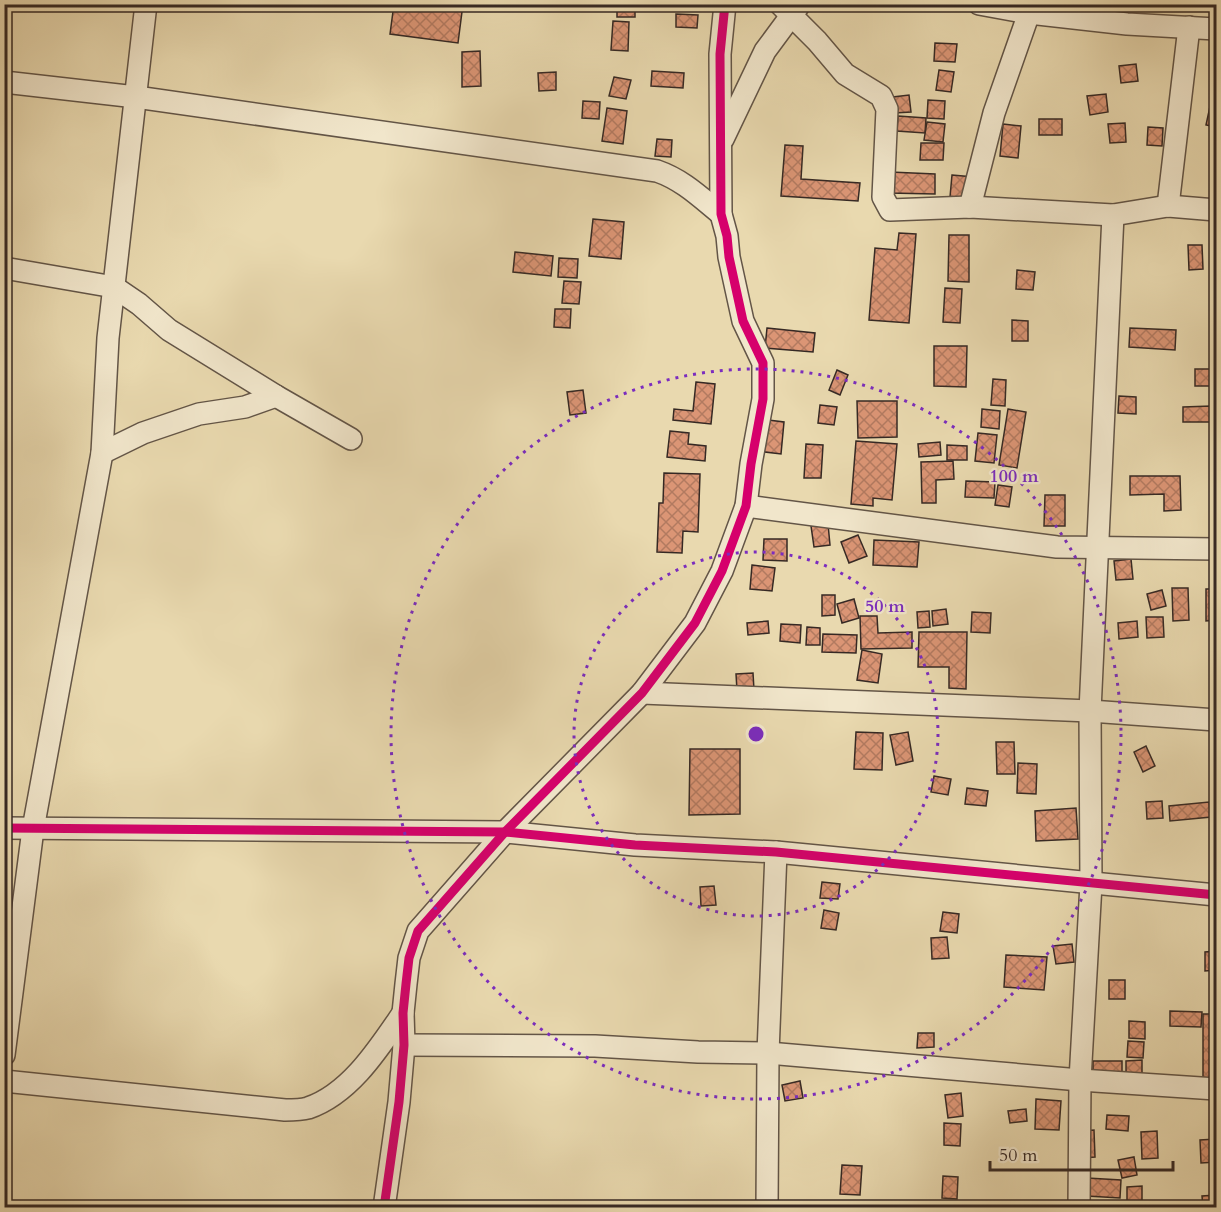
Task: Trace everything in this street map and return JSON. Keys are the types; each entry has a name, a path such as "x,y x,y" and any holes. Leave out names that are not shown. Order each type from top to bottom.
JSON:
{"street":[{"path":"4,1056 33,829 102,453 108,338 146,4"},
{"path":"384,1208 399,1102 404,1045 403,1013 409,958 418,931 505,832 642,693 695,623 722,571 746,506 752,454 763,399 763,363 743,321 721,214 720,54 725,4"},
{"path":"979,4 1029,14 1127,24 1216,29"},
{"path":"720,145 765,51 790,8 845,74 881,96 887,109 883,197 890,210 970,207 1113,215 1168,206 1216,210"},
{"path":"970,207 994,112 1029,14"},
{"path":"1168,206 1189,27"},
{"path":"4,82 136,98 657,171 679,181 700,195 721,214"},
{"path":"1079,1208 1080,1080 1091,884 1090,711 1113,215"},
{"path":"4,268 114,287 139,304 169,330 351,439"},
{"path":"102,453 143,433 199,414 245,407 276,396"},
{"path":"746,506 1012,542 1096,549 1216,549"},
{"path":"642,693 1090,711 1216,720"},
{"path":"4,828 505,832 635,845 776,852 1216,895"},
{"path":"767,1208 768,1053 776,852"},
{"path":"4,1081 285,1110 307,1109 331,1097 372,1059 403,1013"},
{"path":"404,1045 595,1046 698,1052 768,1053 1080,1080 1216,1089"}],"building":[{"path":"394,4 463,4 458,43 390,34"},
{"path":"617,4 635,4 635,17 617,17"},
{"path":"676,14 698,15 697,28 676,27"},
{"path":"613,21 629,22 628,51 611,50"},
{"path":"935,43 957,44 955,62 934,61"},
{"path":"480,51 481,86 462,87 462,52"},
{"path":"1136,64 1138,81 1121,83 1119,66"},
{"path":"939,70 954,72 951,92 936,90"},
{"path":"652,71 684,73 683,88 651,86"},
{"path":"556,72 556,90 539,91 538,73"},
{"path":"614,77 631,80 626,99 609,96"},
{"path":"1216,79 1216,127 1206,125"},
{"path":"1106,94 1108,112 1090,115 1087,96"},
{"path":"909,95 911,112 894,113 893,97"},
{"path":"928,100 945,101 944,119 927,118"},
{"path":"583,101 600,102 599,119 582,118"},
{"path":"607,108 627,111 623,144 602,141"},
{"path":"898,116 926,118 925,133 897,131"},
{"path":"1039,119 1062,119 1062,135 1039,135"},
{"path":"927,122 945,124 943,142 924,140"},
{"path":"1125,123 1126,142 1110,143 1108,124"},
{"path":"1003,124 1021,126 1018,158 1000,156"},
{"path":"1148,127 1163,128 1162,146 1147,145"},
{"path":"657,139 672,140 671,157 655,156"},
{"path":"921,143 944,143 943,160 920,160"},
{"path":"785,145 803,146 801,179 860,183 858,201 781,196"},
{"path":"890,172 935,174 935,194 889,193"},
{"path":"952,175 985,178 983,200 950,197"},
{"path":"593,219 624,222 621,259 589,256"},
{"path":"899,233 916,234 909,323 869,320 875,248 897,250"},
{"path":"949,235 969,235 969,282 948,281"},
{"path":"1188,245 1202,245 1203,269 1189,270"},
{"path":"515,252 553,256 551,276 513,272"},
{"path":"559,258 578,259 577,278 558,277"},
{"path":"1017,270 1035,272 1033,290 1016,289"},
{"path":"564,281 581,282 579,304 562,303"},
{"path":"945,288 962,289 960,323 943,322"},
{"path":"555,309 571,309 570,328 554,327"},
{"path":"1012,320 1028,321 1028,341 1012,341"},
{"path":"767,328 815,333 813,352 765,348"},
{"path":"1130,328 1176,330 1175,350 1129,347"},
{"path":"934,346 967,346 966,387 934,386"},
{"path":"1195,369 1211,369 1211,386 1195,386"},
{"path":"837,370 848,375 840,395 829,390"},
{"path":"993,379 1006,380 1005,406 991,405"},
{"path":"696,382 715,384 711,424 673,420 674,409 693,411"},
{"path":"583,390 586,413 570,415 567,392"},
{"path":"1119,396 1136,397 1136,414 1118,413"},
{"path":"857,401 897,401 897,437 858,438"},
{"path":"820,405 837,407 834,425 818,423"},
{"path":"1211,406 1211,422 1183,422 1183,407"},
{"path":"982,409 1000,411 999,429 981,427"},
{"path":"1008,409 1026,412 1017,468 999,465"},
{"path":"753,418 784,422 781,454 749,450"},
{"path":"670,431 689,433 688,444 706,446 705,461 667,457"},
{"path":"978,433 997,435 994,463 975,461"},
{"path":"856,441 897,444 892,500 873,498 873,506 851,504"},
{"path":"940,442 941,455 919,457 918,444"},
{"path":"806,444 823,445 821,478 804,478"},
{"path":"947,445 967,446 967,460 947,460"},
{"path":"953,461 954,479 936,480 936,503 922,503 921,462"},
{"path":"664,473 700,474 698,532 683,531 682,553 657,552 659,503 663,503"},
{"path":"1130,476 1180,476 1181,510 1164,511 1164,494 1130,495"},
{"path":"1210,479 1216,479 1216,497 1211,497"},
{"path":"966,481 995,482 994,498 965,497"},
{"path":"998,485 1012,487 1009,507 995,505"},
{"path":"1045,495 1065,495 1065,526 1044,526"},
{"path":"828,524 830,545 814,547 811,526"},
{"path":"858,535 867,556 849,563 841,542"},
{"path":"764,539 787,539 787,561 763,560"},
{"path":"874,540 919,542 917,567 873,565"},
{"path":"1131,559 1133,579 1116,580 1114,561"},
{"path":"752,565 775,568 772,591 750,589"},
{"path":"1172,588 1188,588 1189,620 1173,621"},
{"path":"1206,589 1216,589 1216,620 1206,621"},
{"path":"1162,590 1166,606 1151,610 1147,594"},
{"path":"822,595 835,595 835,615 822,616"},
{"path":"854,599 859,618 842,623 837,604"},
{"path":"946,609 948,624 933,626 932,611"},
{"path":"929,611 930,627 918,628 917,612"},
{"path":"972,612 991,613 990,633 971,632"},
{"path":"860,616 877,616 878,633 912,632 912,648 861,649"},
{"path":"1146,617 1163,617 1164,637 1147,638"},
{"path":"768,621 769,633 748,635 747,623"},
{"path":"1137,621 1138,637 1119,639 1118,623"},
{"path":"781,624 801,625 800,643 780,641"},
{"path":"807,627 820,628 820,645 806,645"},
{"path":"919,632 967,632 966,689 949,688 949,667 918,667"},
{"path":"823,634 857,635 856,653 822,652"},
{"path":"862,650 882,654 878,683 857,680"},
{"path":"753,673 754,690 737,690 736,674"},
{"path":"856,732 883,733 882,770 854,769"},
{"path":"908,732 913,761 896,765 890,735"},
{"path":"996,742 1014,742 1015,774 997,774"},
{"path":"1146,746 1155,766 1143,772 1134,752"},
{"path":"690,749 740,749 740,814 689,815"},
{"path":"1018,763 1037,764 1036,794 1017,793"},
{"path":"934,776 951,779 948,795 931,792"},
{"path":"967,788 988,791 986,806 965,804"},
{"path":"1162,801 1163,818 1147,819 1146,802"},
{"path":"1209,802 1211,817 1170,821 1169,806"},
{"path":"1076,808 1078,839 1036,841 1035,811"},
{"path":"822,882 840,884 838,899 820,898"},
{"path":"714,886 716,905 701,906 700,887"},
{"path":"824,910 839,913 836,930 821,928"},
{"path":"943,912 959,914 957,933 940,931"},
{"path":"947,937 949,958 932,959 931,938"},
{"path":"1072,944 1074,962 1056,964 1053,946"},
{"path":"1216,951 1216,970 1205,971 1205,952"},
{"path":"1006,955 1047,957 1044,990 1004,987"},
{"path":"1109,980 1125,980 1125,999 1109,999"},
{"path":"1170,1011 1202,1012 1201,1027 1170,1026"},
{"path":"1203,1014 1216,1014 1216,1088 1203,1088"},
{"path":"1129,1021 1145,1022 1145,1039 1129,1038"},
{"path":"918,1033 934,1033 934,1047 917,1048"},
{"path":"1128,1041 1144,1042 1143,1058 1127,1057"},
{"path":"1142,1060 1142,1076 1126,1077 1126,1061"},
{"path":"1093,1061 1122,1061 1122,1075 1093,1074"},
{"path":"800,1081 803,1098 785,1101 782,1085"},
{"path":"961,1093 963,1116 948,1118 945,1095"},
{"path":"1036,1099 1061,1101 1059,1130 1035,1129"},
{"path":"1026,1109 1027,1121 1010,1123 1008,1111"},
{"path":"1107,1115 1129,1116 1128,1131 1106,1129"},
{"path":"944,1123 961,1124 960,1146 944,1145"},
{"path":"1094,1130 1095,1157 1081,1158 1080,1131"},
{"path":"1157,1131 1158,1158 1142,1159 1141,1132"},
{"path":"1216,1139 1216,1162 1201,1163 1200,1140"},
{"path":"1134,1157 1137,1175 1122,1178 1118,1160"},
{"path":"842,1165 862,1166 860,1195 840,1194"},
{"path":"943,1176 958,1177 957,1199 942,1198"},
{"path":"1087,1178 1121,1180 1120,1198 1087,1196"},
{"path":"1142,1186 1142,1208 1127,1208 1127,1187"},
{"path":"1216,1195 1216,1208 1203,1208 1202,1196"}],"cycle path":[{"path":"384,1208 399,1102 404,1045 403,1013 409,958 418,931 505,832 642,693 695,623 722,571 746,506 763,399 763,363 743,321 721,214 720,54 725,4"},
{"path":"4,828 505,832 635,845 776,852 1216,895"}]}
